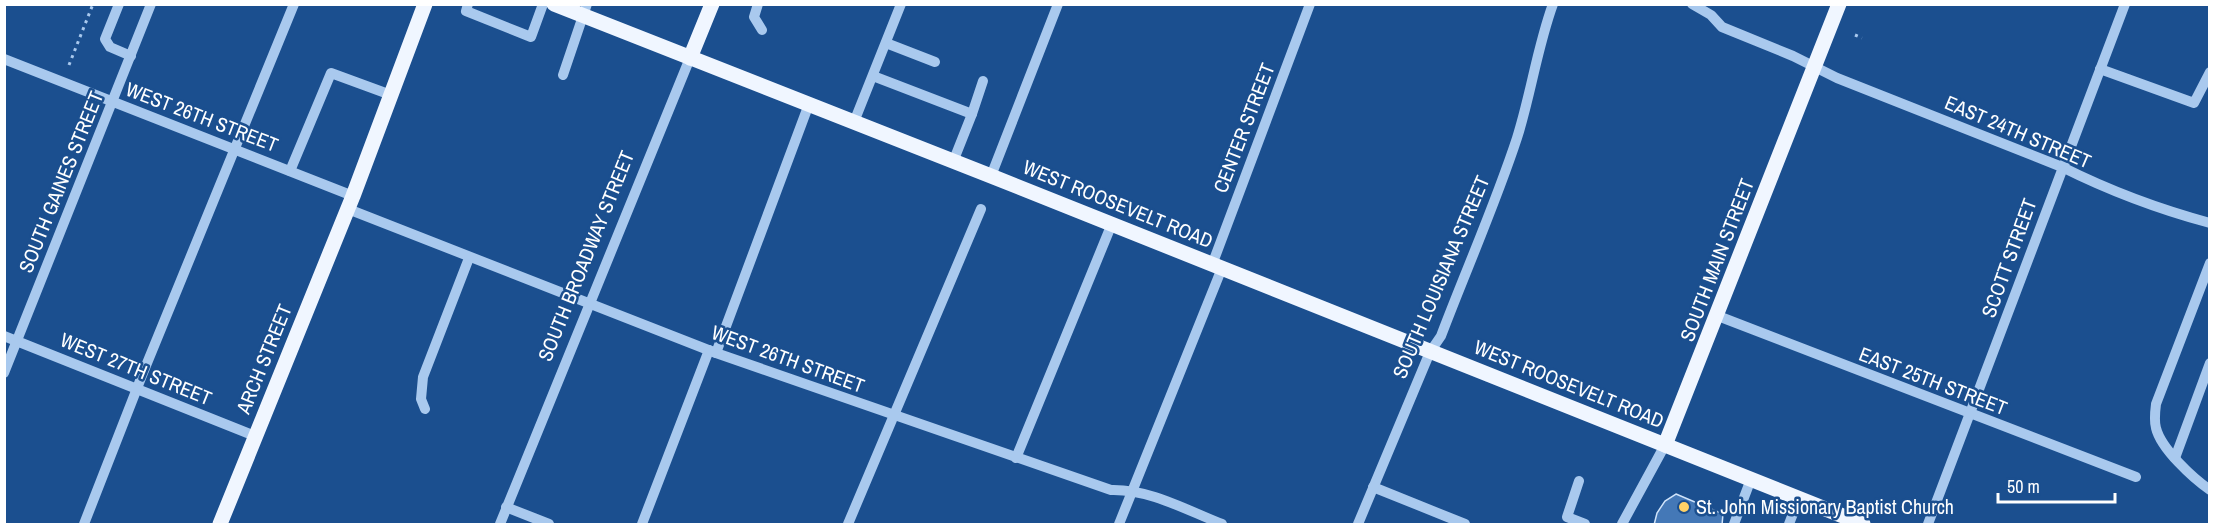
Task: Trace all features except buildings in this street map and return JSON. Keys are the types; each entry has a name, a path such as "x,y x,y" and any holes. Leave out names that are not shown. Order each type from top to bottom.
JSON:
{"main road":[{"name":"ARCH STREET","path":"220,525 350,202 426,4"},
{"name":"SOUTH BROADWAY STREET","path":"690,58 712,4"},
{"name":"SOUTH MAIN STREET","path":"1665,445 1718,316 1839,4"},
{"name":"WEST ROOSEVELT ROAD","path":"561,6 585,10 690,58 1863,525"}],"street":[{"path":"119,4 105,39 110,47 131,56"},
{"name":"SOUTH GAINES STREET","path":"4,373 151,4"},
{"path":"84,525 136,389 237,150 294,4"},
{"path":"468,4 466,11 531,37 543,4"},
{"path":"758,4 754,17 762,30"},
{"path":"854,122 901,4"},
{"path":"991,176 1058,4"},
{"name":"CENTER STREET","path":"1119,525 1217,266 1310,4"},
{"name":"SOUTH LOUISIANA STREET","path":"1358,525 1430,352 1441,336 1507,165 1518,135 1534,64 1553,4"},
{"name":"EAST 24TH STREET","path":"1692,4 1711,15 1722,27 1814,67 2062,167 2093,183 2167,212 2210,224"},
{"name":"SCOTT STREET","path":"1928,525 2125,4"},
{"path":"563,75 585,10"},
{"path":"886,43 935,62"},
{"name":"WEST 26TH STREET","path":"4,58 290,171 350,202 470,258 712,351 1111,490 1133,490 1222,525"},
{"name":"SOUTH BROADWAY STREET","path":"500,525 690,58"},
{"path":"2100,69 2194,103 2200,97 2210,72"},
{"path":"290,171 331,73 391,95"},
{"path":"873,76 972,114"},
{"path":"953,162 983,81"},
{"path":"642,525 809,104"},
{"path":"848,525 892,415 981,209"},
{"path":"1016,458 1111,226"},
{"path":"425,409 421,399 423,377 470,258"},
{"path":"2210,263 2156,404 2156,430 2175,459 2210,490"},
{"name":"EAST 25TH STREET","path":"1718,316 1970,415 2136,477"},
{"name":"WEST 27TH STREET","path":"4,336 255,436"},
{"path":"2175,459 2210,363"},
{"name":"SOUTH MAIN STREET","path":"1622,525 1665,445"},
{"path":"1734,525 1751,479"},
{"path":"1579,481 1566,517 1585,525"},
{"path":"1373,487 1465,525"},
{"path":"1789,525 1799,498"},
{"path":"506,507 549,525"}],"path":[{"path":"69,65 93,4"},
{"path":"1855,35 1862,38"}],"place":[{"name":"St. John Missionary Baptist Church","path":"1684,507"}]}
